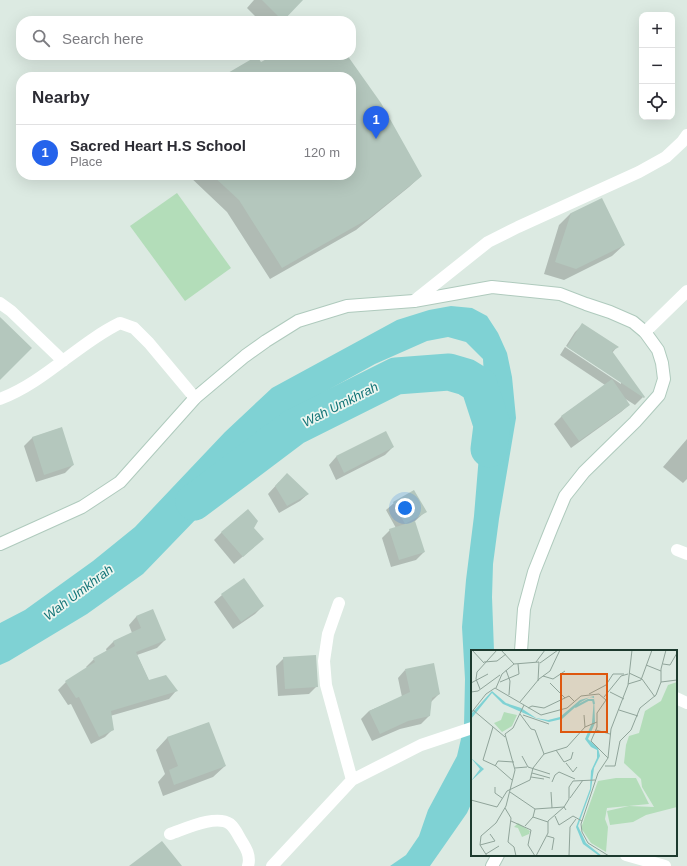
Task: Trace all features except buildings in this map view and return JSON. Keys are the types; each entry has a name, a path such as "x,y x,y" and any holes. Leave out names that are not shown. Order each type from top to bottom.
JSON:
{"street":[{"path":"414,301 488,242 639,172 666,157 682,142 687,135"},
{"path":"0,544 82,507 120,482 195,398 261,344 298,321 347,306 414,301 492,287 527,289 560,294 633,322 645,332 658,350 662,363 664,379 659,395 635,422 584,472 565,496 534,572 524,609 521,650"},
{"path":"645,332 687,291"},
{"path":"0,303 11,311 63,361"},
{"path":"0,400 15,394 37,380 106,329 120,323 134,328 144,338 195,398"},
{"path":"339,603 328,634 324,661 326,685 352,780"},
{"path":"677,698 687,703"},
{"path":"272,866 352,780 421,745 466,730"},
{"path":"170,834 214,820 223,820 231,825 248,852 248,866"},
{"path":"492,866 497,856"},
{"path":"630,856 666,866"}],"green space":[{"path":"177,193 231,268 185,301 130,226"}],"water":[{"path":"451,306 472,308 487,316 498,333 507,353 512,377 516,418 493,564 492,597 494,650 471,650 471,804 467,813 430,866 390,866 406,855 419,836 428,810 457,756 464,726 465,679 462,627 474,516 483,407 484,376 483,359 466,342 448,337 427,341 375,364 292,410 231,475 199,516 143,574 87,614 0,665 0,623 25,610 93,561 135,527 225,432 272,388 397,320 429,310"}],"waterway":[{"name":"Wah Umkhrah","path":"194,502 294,427 396,376 449,372 466,377 479,385 492,425 489,449"}],"place":[{"name":"Sacred Heart H.S School","path":"376,139"}]}
